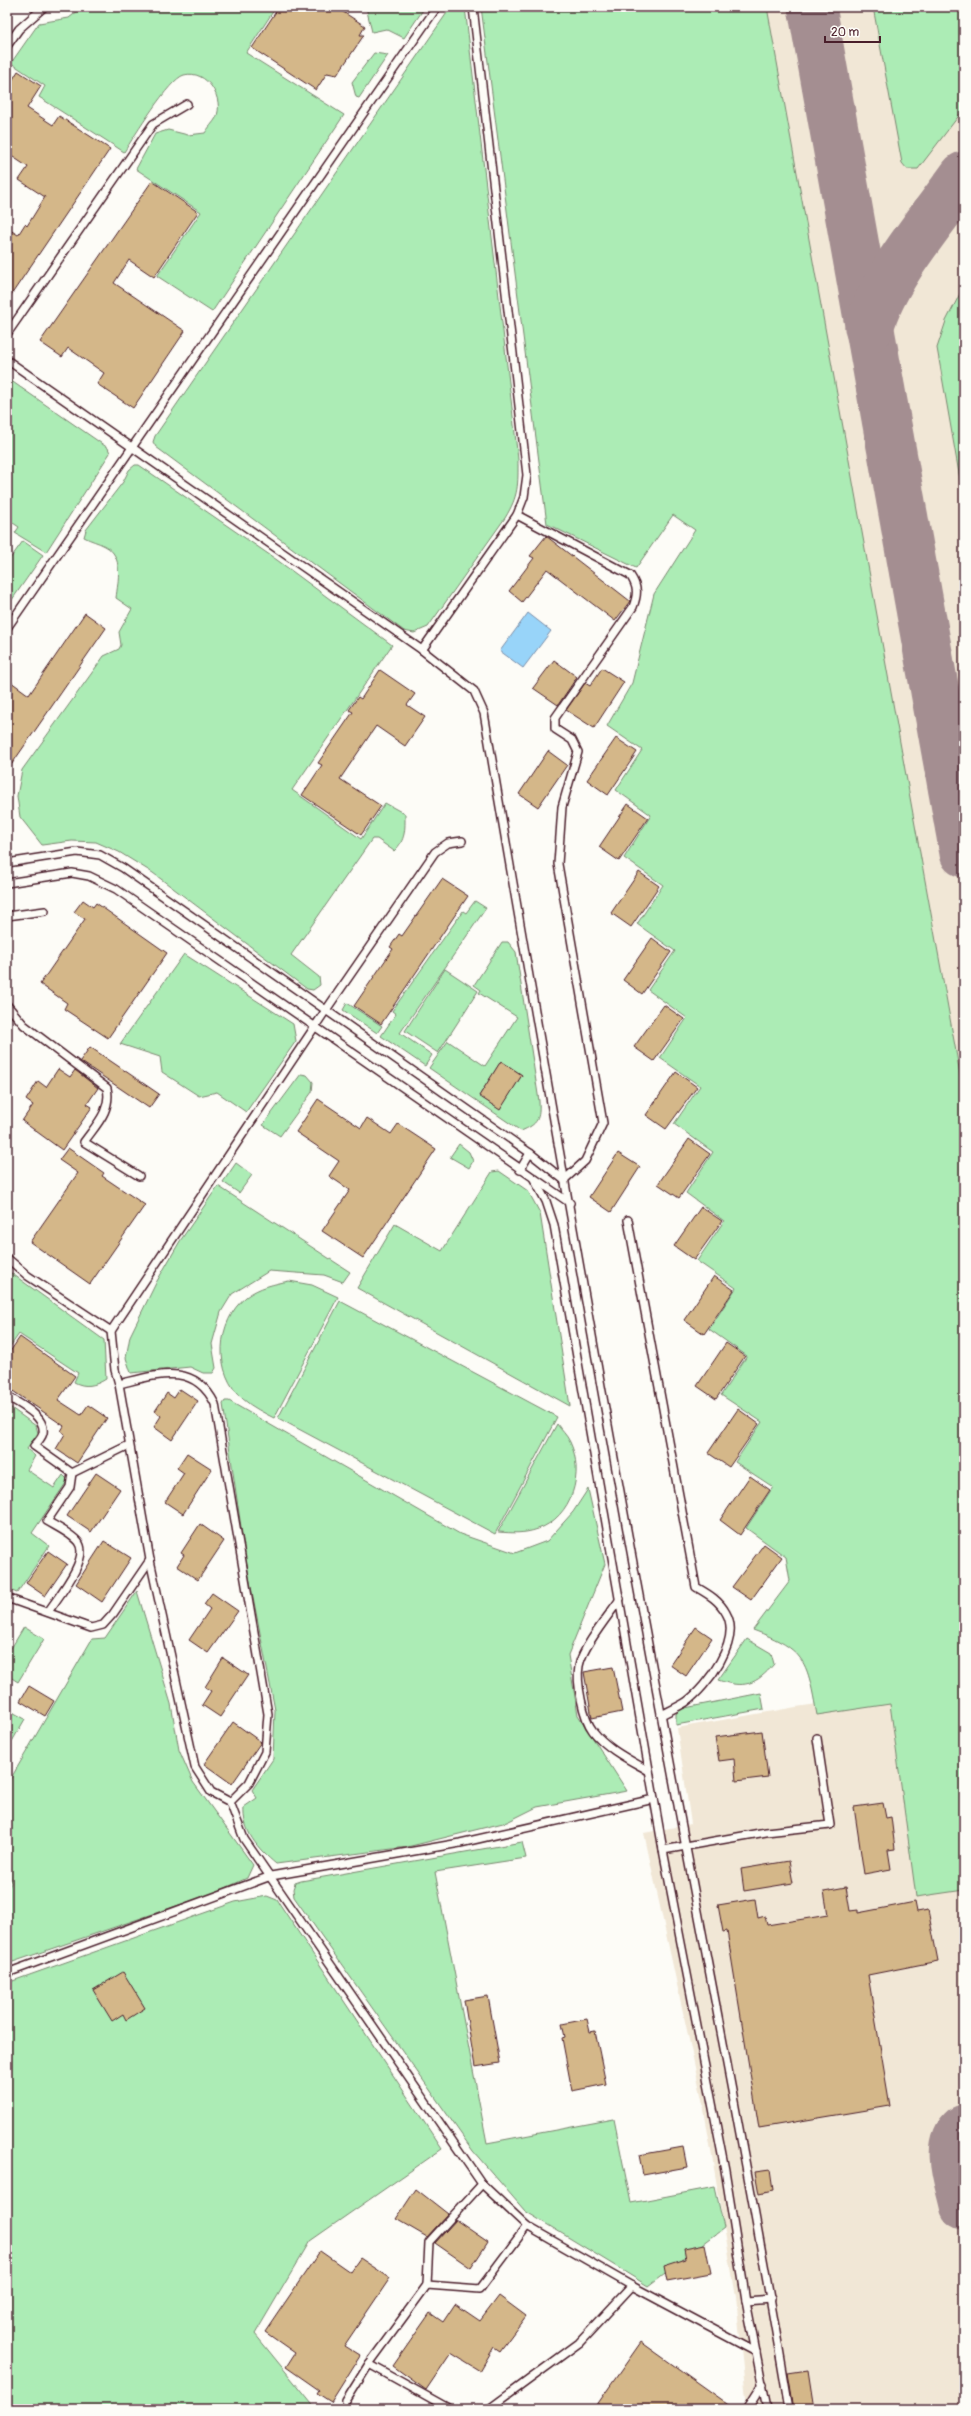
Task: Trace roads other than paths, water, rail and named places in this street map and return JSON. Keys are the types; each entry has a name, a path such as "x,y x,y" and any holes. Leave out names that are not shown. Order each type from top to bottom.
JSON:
{"lane":[{"path":"7,46 19,29 44,7"},
{"path":"7,628 437,7"},
{"path":"422,650 516,515 524,497 526,475 473,7"},
{"path":"7,334 153,124 187,104"},
{"path":"7,360 422,650 474,691 484,713 564,1180 570,1204 661,1715 771,2299 789,2409"},
{"path":"516,515 630,575 637,586 637,595 634,607 555,718 555,729 572,740 578,752 562,807 558,864 603,1123 585,1161 564,1180"},
{"path":"462,841 448,843 435,852 326,1010 111,1331 114,1370 119,1384 150,1560 195,1767 211,1792 230,1802 244,1839 271,1876 482,2184 526,2226 632,2286 756,2352"},
{"path":"7,863 77,852 100,855 130,873 326,1010 530,1153 564,1180"},
{"path":"7,883 72,873 90,876 116,889 570,1204"},
{"path":"7,916 45,912"},
{"path":"7,1005 24,1025 107,1088 109,1098 108,1109 84,1142 139,1176"},
{"path":"520,1170 530,1153"},
{"path":"534,1179 546,1201 554,1225 654,1800 725,2170 746,2301 767,2409"},
{"path":"628,1220 696,1587 713,1596 727,1613 731,1629 728,1645 720,1662 700,1690 685,1703 661,1715"},
{"path":"7,1258 28,1276 111,1331"},
{"path":"119,1384 155,1375 187,1375 198,1380 209,1390 215,1404 268,1714 265,1752 249,1783 230,1802"},
{"path":"7,1396 34,1414 42,1423 43,1434 34,1446 72,1473"},
{"path":"72,1473 130,1445"},
{"path":"48,1612 80,1563 82,1550 78,1542 48,1521 70,1487 72,1473"},
{"path":"7,1598 91,1628 103,1624 150,1560"},
{"path":"620,1599 593,1636 579,1665 580,1697 592,1730 618,1753 649,1771"},
{"path":"663,1850 766,1832 830,1825 817,1738"},
{"path":"7,1974 271,1876 460,1843 654,1800"},
{"path":"346,2401 369,2364 427,2286 429,2242 482,2184"},
{"path":"427,2286 480,2290 526,2226"},
{"path":"489,2409 579,2343 632,2286"},
{"path":"746,2301 771,2299"},
{"path":"369,2364 450,2409"},
{"path":"747,2409 763,2384"}],"water":[{"path":"528,613 551,631 523,668 500,651"}]}
